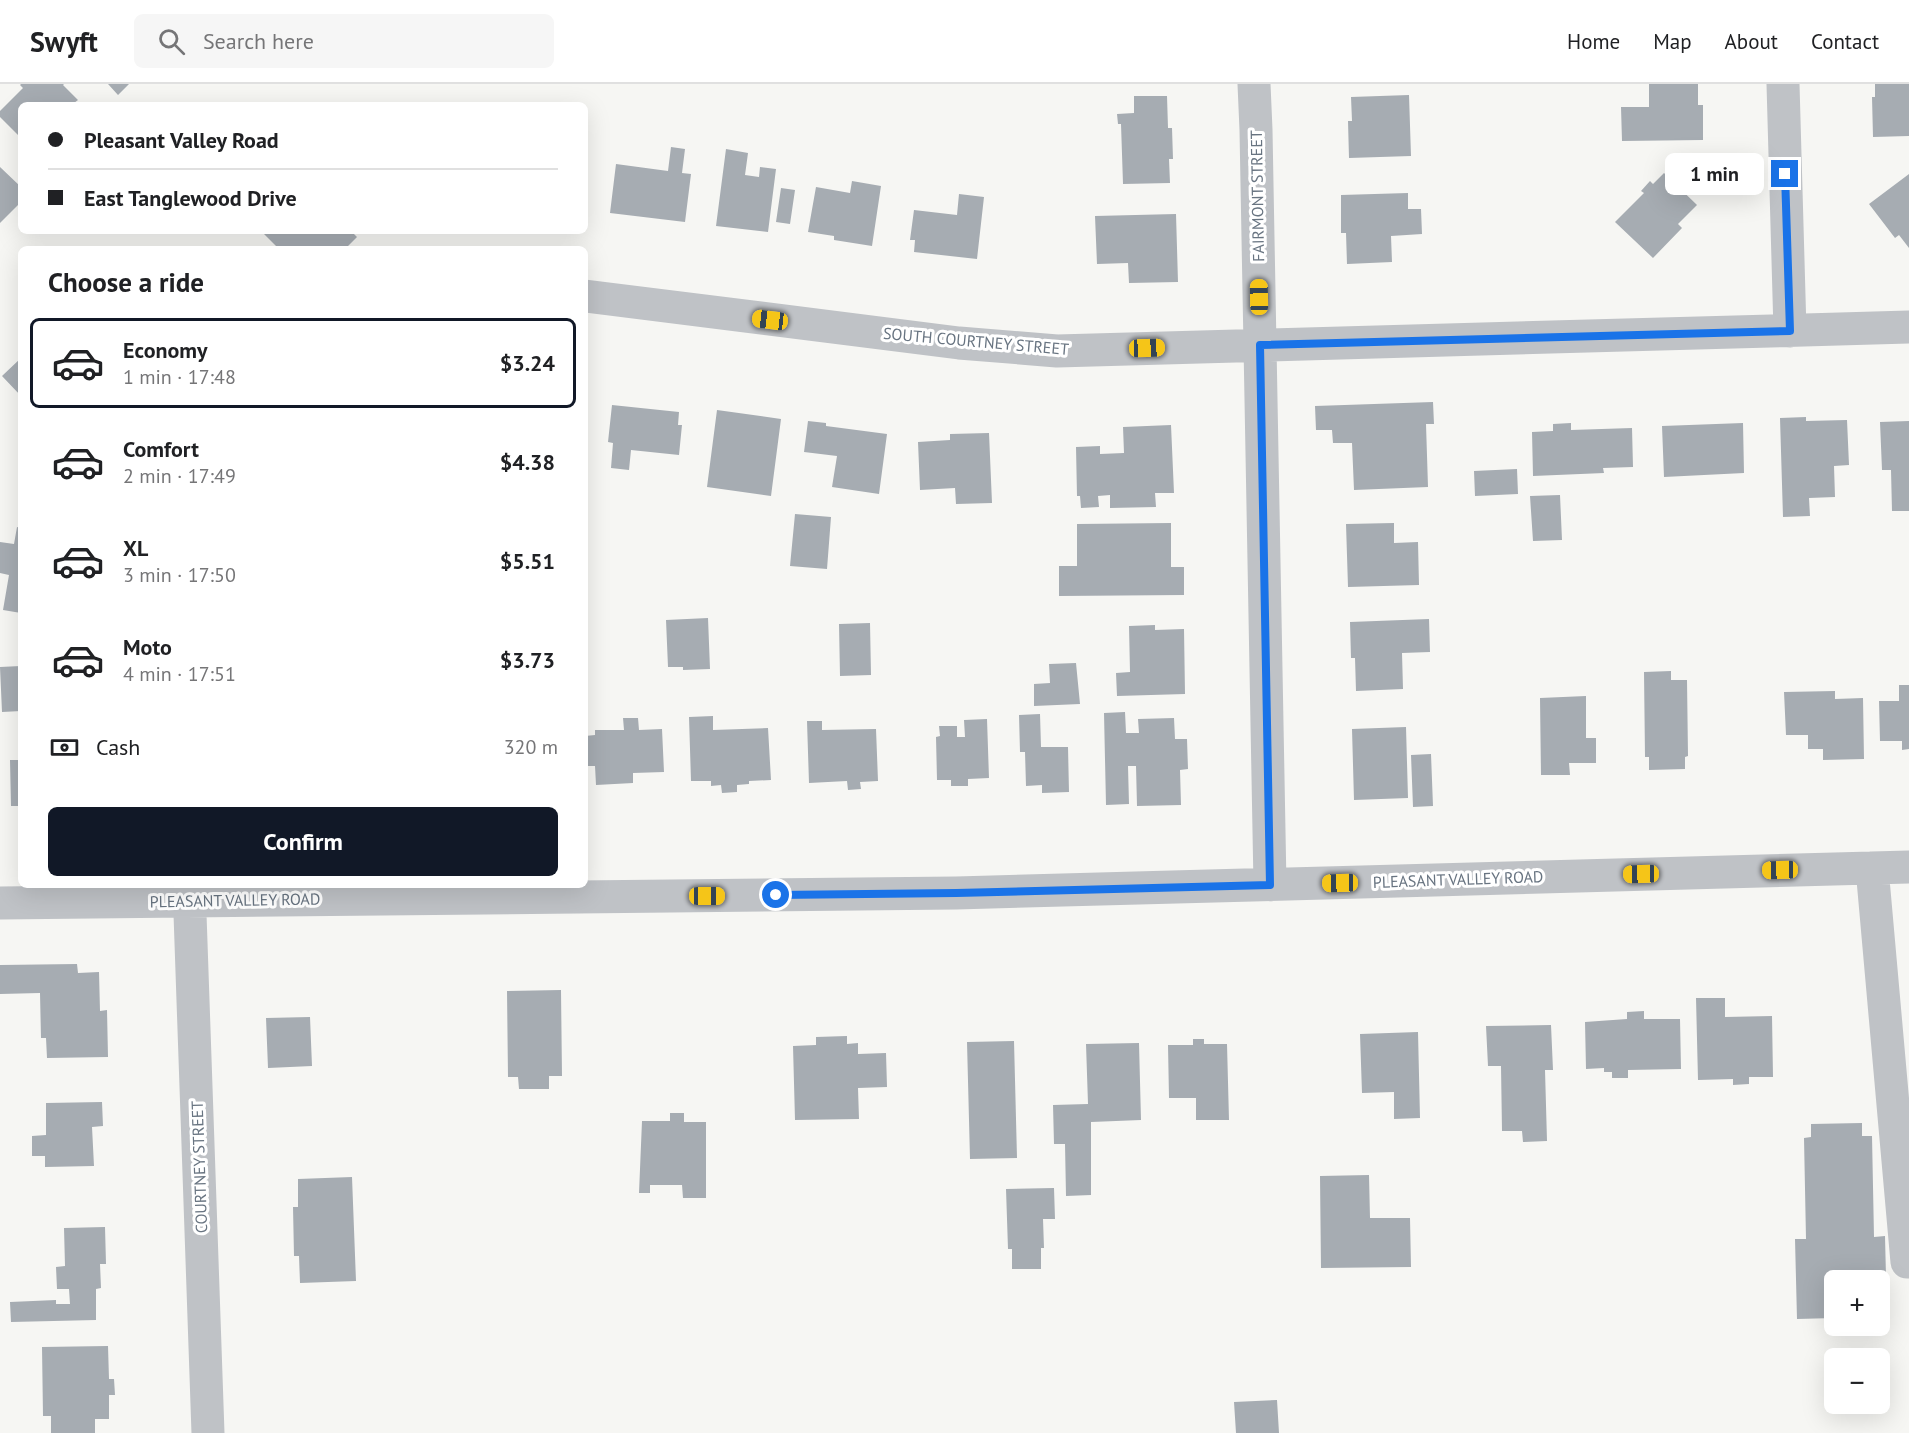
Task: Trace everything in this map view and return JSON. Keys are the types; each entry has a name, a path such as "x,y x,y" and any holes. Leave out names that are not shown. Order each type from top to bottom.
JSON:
{"street":[{"name":"FAIRMONT STREET","path":"1254,84 1270,885"},
{"path":"1783,84 1790,331"},
{"name":"SOUTH COURTNEY STREET","path":"588,296 959,343 1046,350 1909,327"},
{"name":"PLEASANT VALLEY ROAD","path":"0,903 190,893 956,893 1909,867"},
{"path":"1872,868 1907,1262 1909,1262"},
{"name":"COURTNEY STREET","path":"190,893 208,1433"}],"building":[{"path":"64,84 78,100 75,102 18,102 18,135 0,117 0,111 23,88 20,85"},
{"path":"108,84 129,84 118,95"},
{"path":"1649,84 1698,84 1698,105 1703,105 1703,140 1622,141 1621,107 1649,107"},
{"path":"1875,84 1909,84 1909,136 1873,137 1872,97 1875,97"},
{"path":"1409,95 1411,156 1349,158 1348,121 1352,121 1351,97"},
{"path":"1134,96 1167,96 1168,128 1172,128 1173,159 1169,159 1170,183 1123,184 1121,124 1118,124 1117,114 1134,113"},
{"path":"671,147 685,149 682,173 691,174 685,222 610,213 616,164 668,171"},
{"path":"726,149 748,153 745,175 759,177 760,167 776,169 768,232 716,226"},
{"path":"0,167 18,184 18,205 0,223"},
{"path":"1664,173 1697,205 1678,224 1682,228 1653,258 1615,222 1644,193 1641,191 1650,181 1653,184"},
{"path":"1909,174 1909,248 1899,235 1895,238 1869,204"},
{"path":"852,181 881,186 872,246 834,240 834,236 808,232 816,187 850,193"},
{"path":"781,188 795,190 790,224 776,222"},
{"path":"1408,193 1408,209 1421,209 1422,234 1391,236 1392,262 1347,264 1346,233 1341,233 1341,195"},
{"path":"959,194 984,197 977,259 914,252 915,240 910,240 914,210 957,215"},
{"path":"1176,214 1178,282 1129,283 1128,263 1097,264 1095,216"},
{"path":"264,234 354,234 357,237 348,246 276,246"},
{"path":"18,361 18,393 2,376"},
{"path":"1433,402 1434,424 1426,424 1428,487 1354,490 1352,443 1333,443 1332,430 1316,430 1315,406"},
{"path":"612,405 679,412 678,425 682,425 679,455 631,450 629,470 611,468 613,443 608,442"},
{"path":"717,410 781,419 771,496 707,487"},
{"path":"1806,417 1806,421 1847,420 1849,465 1834,466 1835,497 1809,498 1810,516 1783,517 1780,418"},
{"path":"808,421 826,423 826,426 887,434 879,494 832,487 837,456 804,452"},
{"path":"1909,421 1909,511 1892,511 1891,470 1882,470 1880,422"},
{"path":"1571,423 1571,430 1632,428 1633,467 1603,468 1604,473 1533,476 1532,432 1553,431 1553,424"},
{"path":"1743,423 1744,473 1664,477 1662,426"},
{"path":"1171,425 1174,493 1155,493 1156,507 1110,508 1110,495 1098,496 1099,507 1081,508 1080,496 1077,496 1076,447 1100,446 1100,454 1124,453 1123,427"},
{"path":"989,433 992,503 956,504 955,488 920,490 918,442 950,440 950,434"},
{"path":"1517,469 1518,494 1475,496 1474,471"},
{"path":"1560,495 1562,540 1533,541 1530,496"},
{"path":"795,514 831,517 827,569 790,566"},
{"path":"1171,523 1171,567 1184,567 1184,595 1059,596 1059,566 1077,566 1077,524"},
{"path":"1394,523 1394,543 1418,542 1419,585 1348,587 1346,524"},
{"path":"17,527 18,612 3,610 9,575 0,573 0,542 14,544"},
{"path":"708,618 710,669 683,670 683,667 668,667 666,620"},
{"path":"1429,619 1430,652 1402,653 1403,689 1356,691 1355,658 1351,658 1350,622"},
{"path":"870,623 871,675 840,676 839,624"},
{"path":"1155,625 1155,630 1184,629 1185,694 1117,696 1116,673 1130,672 1129,626"},
{"path":"1076,663 1080,704 1034,706 1034,684 1050,683 1049,664"},
{"path":"18,666 18,711 2,712 0,667"},
{"path":"1671,671 1671,680 1687,680 1688,756 1685,757 1685,769 1649,770 1649,757 1645,757 1644,672"},
{"path":"1899,685 1909,685 1909,749 1902,750 1902,741 1880,741 1879,701 1899,701"},
{"path":"1835,691 1835,699 1863,698 1864,759 1823,760 1823,749 1808,749 1808,735 1786,735 1784,692"},
{"path":"1586,696 1586,738 1596,738 1596,763 1569,763 1570,775 1541,775 1540,698"},
{"path":"1125,712 1126,733 1139,733 1138,719 1174,718 1175,739 1187,739 1188,769 1180,770 1181,805 1137,806 1136,766 1128,766 1129,804 1106,805 1104,713"},
{"path":"1040,714 1041,747 1068,747 1069,792 1042,793 1042,785 1026,786 1025,752 1020,752 1019,715"},
{"path":"713,716 713,730 768,728 771,780 749,781 749,784 737,785 737,792 722,793 721,785 711,786 711,781 691,781 689,717"},
{"path":"623,718 638,718 639,730 662,729 664,772 633,773 633,783 596,785 595,766 588,766 588,736 595,735 595,730 624,730"},
{"path":"987,719 989,778 968,779 968,786 951,786 951,780 937,780 936,737 940,736 939,726 957,726 957,737 965,737 964,720"},
{"path":"807,721 822,721 822,730 876,729 878,781 860,782 861,789 848,790 847,781 809,783"},
{"path":"1406,727 1408,798 1354,800 1352,729"},
{"path":"1431,754 1433,806 1413,807 1411,755"},
{"path":"10,760 18,760 18,806 11,806"},
{"path":"77,964 78,973 99,972 100,1011 107,1010 108,1057 47,1058 46,1038 41,1038 40,993 0,994 0,965"},
{"path":"561,990 562,1076 549,1076 549,1089 519,1089 518,1077 508,1077 507,991"},
{"path":"1696,998 1725,998 1725,1017 1772,1016 1773,1077 1749,1077 1749,1084 1733,1085 1733,1079 1698,1080"},
{"path":"1644,1011 1644,1019 1680,1019 1681,1069 1628,1070 1628,1078 1612,1078 1612,1072 1604,1072 1604,1068 1586,1069 1585,1022 1627,1019 1627,1012"},
{"path":"310,1017 312,1066 268,1068 266,1018"},
{"path":"1551,1025 1553,1070 1545,1070 1547,1141 1523,1142 1522,1131 1502,1131 1501,1066 1488,1066 1486,1026"},
{"path":"1418,1032 1420,1118 1394,1119 1394,1092 1362,1093 1360,1034"},
{"path":"847,1036 847,1044 858,1043 858,1054 886,1053 887,1087 858,1088 859,1119 795,1120 793,1046 816,1045 816,1037"},
{"path":"1193,1039 1204,1039 1204,1044 1227,1044 1229,1120 1196,1120 1196,1098 1169,1098 1168,1045 1193,1045"},
{"path":"1014,1041 1017,1158 970,1159 967,1042"},
{"path":"1139,1043 1141,1120 1091,1122 1091,1195 1066,1196 1065,1144 1054,1144 1053,1105 1088,1104 1086,1044"},
{"path":"102,1102 103,1126 92,1127 94,1166 45,1167 45,1156 32,1156 32,1136 46,1135 46,1103"},
{"path":"670,1113 684,1113 684,1122 706,1122 706,1198 683,1198 682,1185 650,1185 650,1193 639,1193 642,1121 670,1121"},
{"path":"1862,1123 1862,1136 1872,1136 1874,1237 1885,1236 1886,1270 1824,1270 1824,1318 1797,1319 1795,1239 1806,1239 1804,1138 1811,1137 1811,1124"},
{"path":"1369,1175 1370,1218 1410,1218 1411,1267 1321,1268 1320,1176"},
{"path":"352,1177 356,1281 300,1283 299,1256 294,1256 293,1207 298,1207 298,1179"},
{"path":"1054,1188 1055,1219 1043,1219 1044,1248 1041,1248 1041,1269 1012,1269 1012,1249 1008,1249 1006,1189"},
{"path":"105,1227 106,1264 100,1264 101,1288 96,1289 96,1320 11,1322 10,1302 56,1300 56,1304 70,1304 69,1289 57,1289 56,1267 65,1266 64,1228"},
{"path":"108,1346 109,1379 114,1379 115,1395 109,1395 109,1419 95,1419 95,1433 51,1433 51,1416 43,1416 42,1347"},
{"path":"1277,1400 1279,1433 1236,1433 1234,1402"}],"route":[{"path":"776,895 1270,885 1260,345 1790,331 1785,174"}]}
